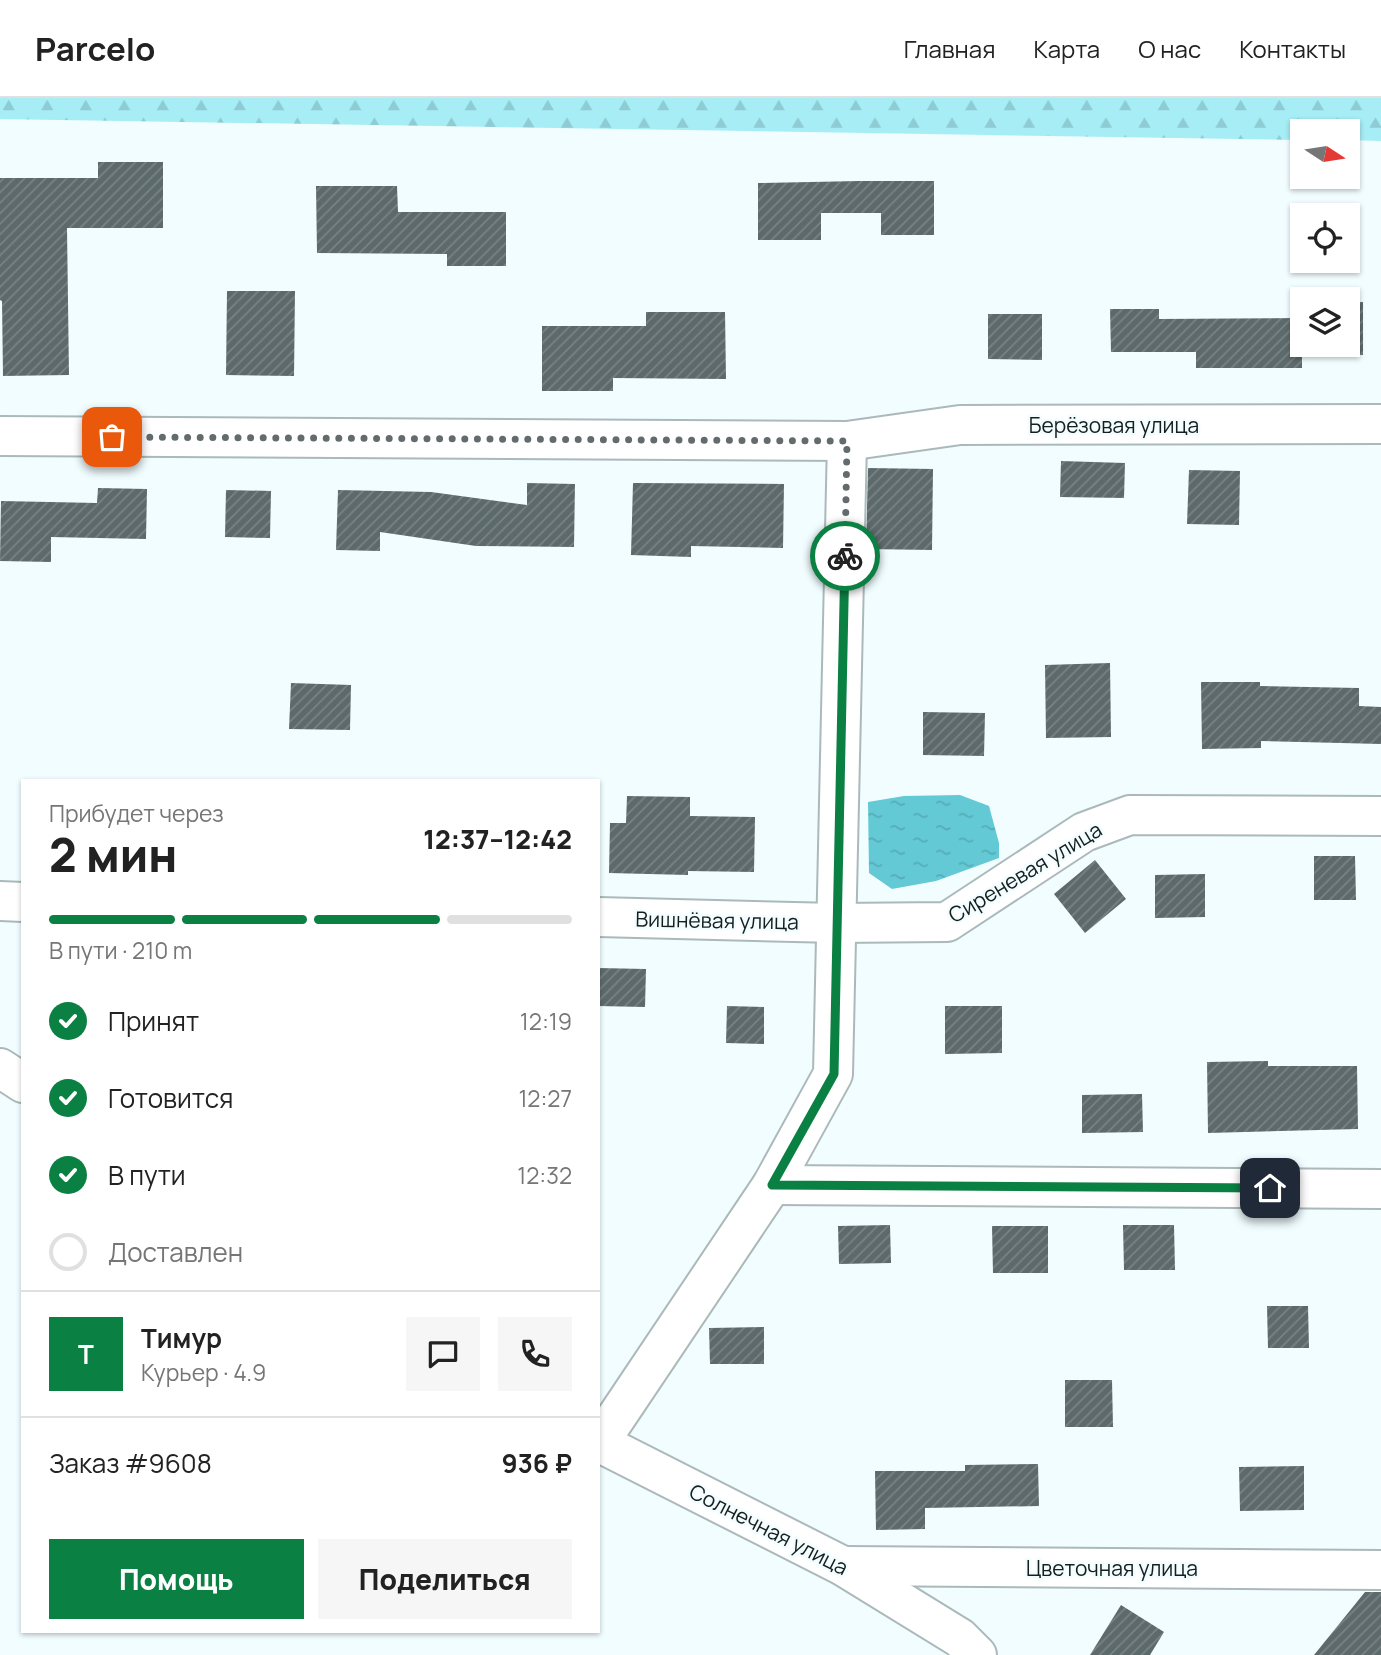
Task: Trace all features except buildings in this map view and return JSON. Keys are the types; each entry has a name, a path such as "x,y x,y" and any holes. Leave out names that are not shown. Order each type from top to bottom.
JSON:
{"street":[{"name":"Берёзовая улица","path":"0,436 847,441 960,425 1381,424"},
{"path":"600,1442 772,1185 834,1074 847,441"},
{"name":"Сиреневая улица","path":"836,923 947,922 1084,832 1129,815 1381,817"},
{"path":"0,901 21,902"},
{"name":"Вишнёвая улица","path":"600,916 836,923"},
{"path":"0,1068 21,1082"},
{"path":"772,1185 1381,1189"},
{"name":"Солнечная улица","path":"600,1444 843,1566 960,1638 977,1655"},
{"name":"Цветочная улица","path":"843,1566 1381,1570"}],"green space":[{"path":"0,98 1381,98 1381,141 1360,140 1360,119 1290,119 1290,140 0,119"}],"water":[{"path":"960,795 989,806 999,843 999,858 936,881 892,889 869,873 868,802 904,796"}],"way so far":[{"path":"112,437 847,441 845,556"}],"route":[{"path":"845,556 834,1074 772,1185 1270,1188"}]}
